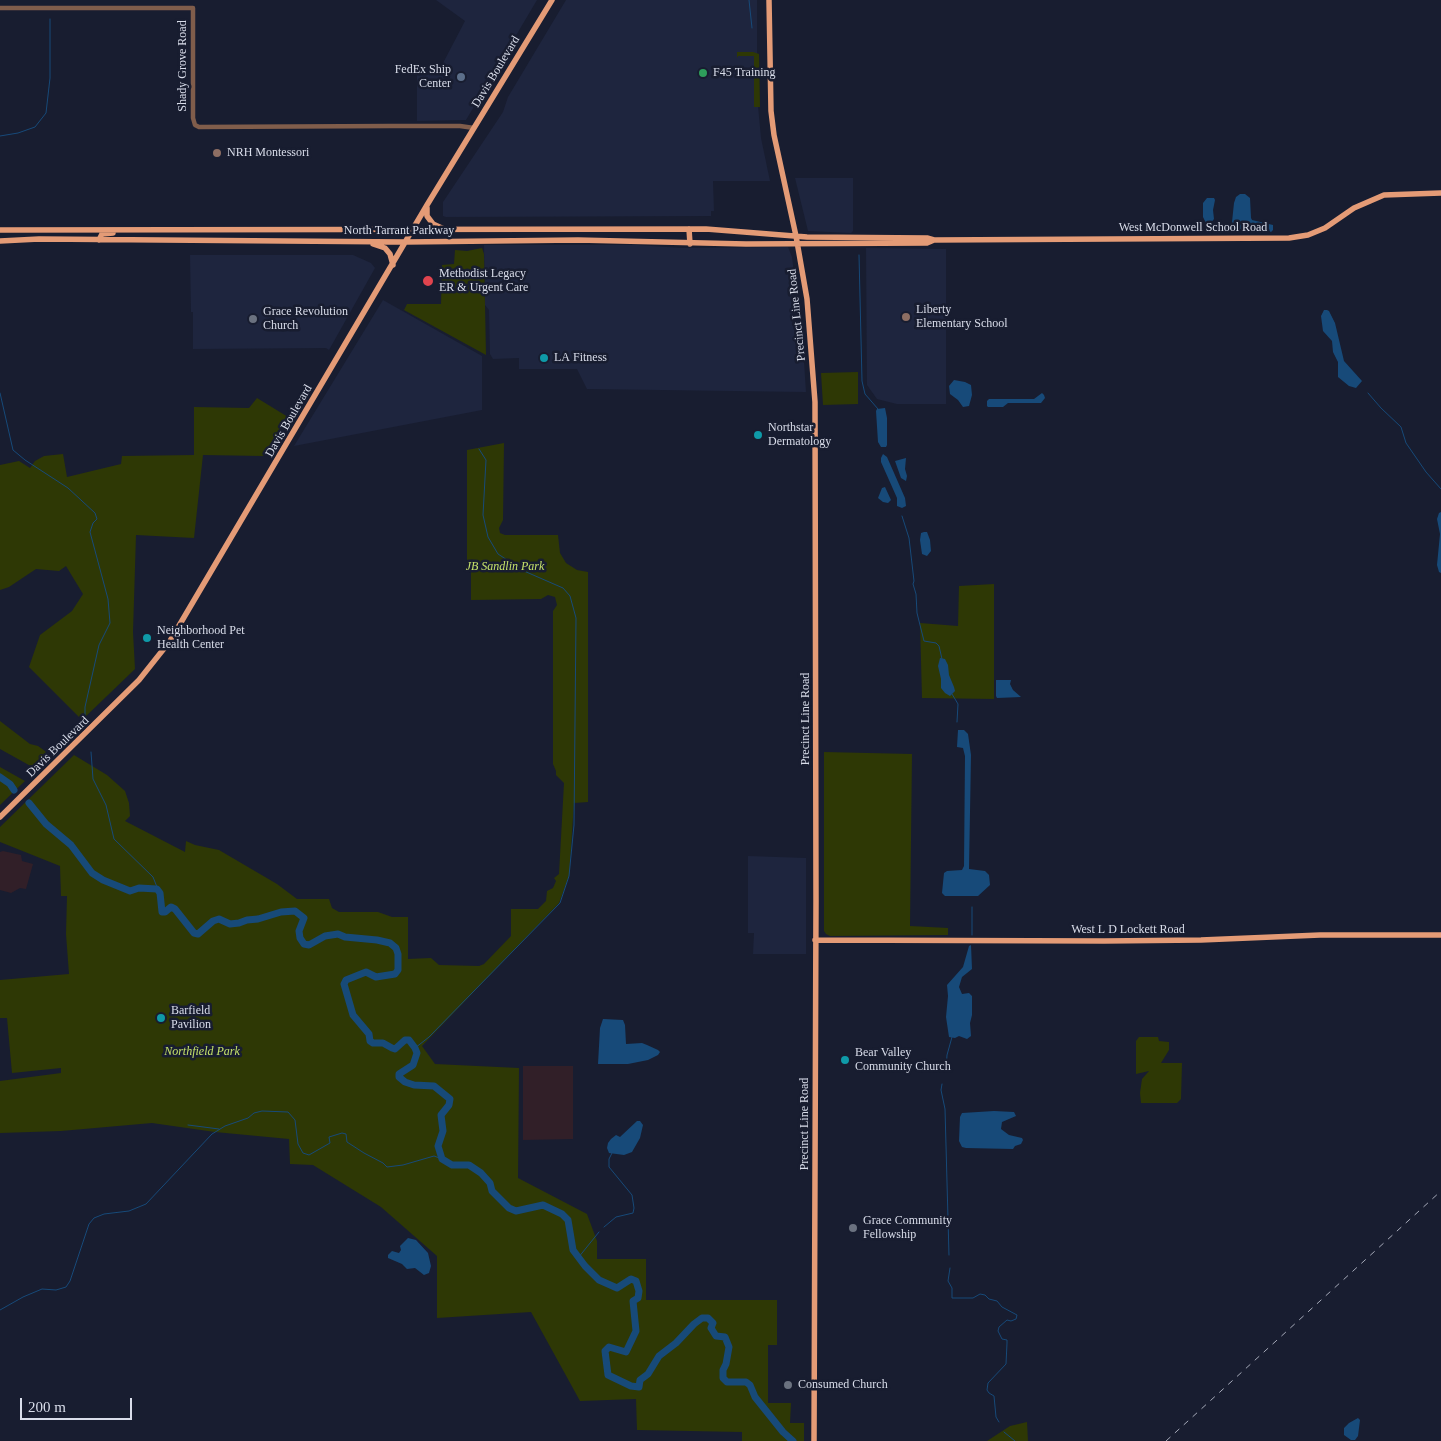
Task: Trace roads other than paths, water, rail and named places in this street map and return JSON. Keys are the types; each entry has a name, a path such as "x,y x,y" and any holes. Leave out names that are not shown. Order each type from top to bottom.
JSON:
{"main road":[{"name":"Davis Boulevard","path":"0,817 139,680 170,641 427,205 552,0"},
{"name":"Precinct Line Road","path":"769,0 773,128 798,244 807,299 815,402 814,1441"},
{"name":"West McDonwell School Road","path":"796,236 927,238 934,240 1290,238 1308,235 1325,228 1354,208 1384,195 1441,193"},
{"path":"427,205 427,216 433,224 446,230"},
{"path":"584,240 585,229"},
{"name":"North Tarrant Parkway","path":"0,230 413,231 690,229 796,236"},
{"path":"690,229 690,244"},
{"path":"99,240 100,236 106,233 137,230"},
{"path":"232,242 233,230"},
{"name":"North Tarrant Parkway","path":"0,241 39,239 232,242 584,240 690,244 798,244"},
{"name":"West McDonwell School Road","path":"798,244 927,243 934,240"},
{"path":"366,242 386,248 390,254 392,265"},
{"name":"West L D Lockett Road","path":"815,940 1121,941 1320,935 1441,935"}],"street":[{"name":"Shady Grove Road","path":"0,8 193,8 192,118 195,125 199,127 460,126 474,128"}],"water":[{"path":"1240,194 1245,194 1250,198 1252,220 1273,225 1271,232 1266,229 1239,229 1234,226 1232,222 1234,203 1236,197"},
{"path":"1207,198 1214,198 1215,200 1214,219 1210,224 1206,223 1203,217 1203,203"},
{"path":"1324,310 1329,311 1335,323 1344,361 1362,381 1356,388 1349,386 1338,377 1338,362 1333,352 1332,341 1323,331 1321,316"},
{"path":"954,380 971,385 972,395 969,406 963,407 950,394 949,386"},
{"path":"1042,393 1045,398 1041,403 1008,403 1003,407 987,406 989,399 1034,399"},
{"path":"885,408 887,445 886,447 881,447 878,442 876,411 877,409"},
{"path":"883,454 887,457 905,498 906,506 902,508 897,506 897,498 881,462"},
{"path":"906,458 906,481 901,478 895,461"},
{"path":"885,487 891,500 888,503 878,498 882,488"},
{"path":"1441,512 1441,573 1437,565 1440,534 1437,519"},
{"path":"927,532 930,540 931,551 927,556 922,554 920,540 921,533"},
{"path":"940,658 945,659 948,665 949,675 954,687 955,691 950,696 941,688 938,666"},
{"path":"996,680 1011,680 1010,684 1013,690 1021,697 997,698"},
{"path":"958,730 964,730 968,734 971,755 969,869 985,871 989,875 990,885 978,896 945,896 942,893 944,873 962,870 964,866 965,756 963,748 957,747"},
{"path":"971,945 972,969 962,977 959,987 962,994 969,993 972,996 971,1036 967,1039 959,1036 955,1038 949,1037 946,1017 947,985 963,967 969,946"},
{"path":"603,1019 623,1020 626,1044 642,1043 660,1052 648,1060 628,1064 598,1064 600,1028"},
{"path":"1014,1112 1016,1116 1002,1122 1001,1129 1009,1135 1022,1138 1021,1144 1013,1149 962,1147 959,1141 960,1117 962,1113"},
{"path":"637,1121 640,1121 643,1125 640,1138 632,1152 624,1155 609,1153 607,1148 611,1139 616,1135 620,1137"},
{"path":"408,1238 416,1240 428,1253 431,1266 429,1273 424,1275 415,1268 407,1269 402,1264 388,1258 392,1251 399,1253 401,1250 400,1246"},
{"path":"1358,1418 1360,1420 1358,1436 1355,1440 1351,1440 1344,1435 1344,1428"}],"waterway":[{"path":"749,0 752,28"},
{"path":"0,136 18,133 35,127 46,113 50,78 50,19"},
{"path":"859,255 862,381 865,394 878,409"},
{"path":"0,393 13,450 68,488 95,513 97,519 93,523 90,532 108,599 110,623 99,645 85,707 85,718"},
{"path":"1368,393 1401,427 1406,443 1426,472 1441,489"},
{"path":"415,1048 429,1037 560,903 569,876 574,825 576,618 570,596 563,588 524,571 498,554 488,537 483,515 486,460 479,449"},
{"path":"902,516 909,538 917,613 924,641 936,643 939,646 942,659"},
{"path":"952,694 958,704 957,722"},
{"path":"91,752 93,779 106,805 114,839 153,877 159,892"},
{"path":"0,777 10,784 14,790"},
{"path":"29,803 46,824 71,845 92,873 103,880 130,891 139,888 157,889 160,893 162,912 171,907 175,909 194,933 198,934 213,921 219,919 230,924 258,919 281,912 295,911 304,918 299,931 300,938 304,944 309,945 325,936 338,934 345,937 390,943 396,948 398,970 395,974 376,977 366,972 346,980 344,984 353,1015 369,1034 370,1041 373,1043 383,1043 395,1049 405,1040 409,1040 417,1053 413,1065 399,1074 399,1077 405,1082 414,1085 434,1086 450,1099 449,1105 441,1115 443,1131 438,1146 442,1159 452,1165 469,1165 481,1173 490,1183 492,1191 509,1208 516,1211 543,1205 562,1214 568,1220 573,1250 599,1280 617,1288 631,1279 636,1281 639,1291 638,1298 633,1301 636,1331 626,1352 609,1347 605,1351 608,1375 631,1386 639,1387 640,1380 648,1374 659,1356 676,1343 694,1324 702,1318 708,1318 713,1323 711,1328 716,1336 725,1337 729,1347 723,1370 723,1378 727,1382 746,1382 750,1385 755,1397 783,1432 793,1441"},
{"path":"972,907 972,935"},
{"path":"946,1071 947,1055 952,1037"},
{"path":"942,1084 941,1090 945,1109 949,1255"},
{"path":"0,1310 42,1289 56,1290 66,1287 70,1281 89,1224 94,1218 104,1214 129,1211 146,1204 212,1134 225,1126 248,1118 254,1113 262,1111 288,1112 295,1120 298,1144 303,1153 309,1155 330,1143 329,1137 342,1133 346,1134 347,1142 387,1167 403,1165 434,1156 442,1159"},
{"path":"188,1125 219,1129"},
{"path":"604,1227 616,1217 633,1213 634,1208 632,1195 609,1167 609,1159 612,1153"},
{"path":"578,1258 599,1232"},
{"path":"950,1268 948,1281 952,1288 952,1298 973,1298 980,1294 985,1295 1017,1315 1016,1319 1007,1320 999,1327 998,1331 1002,1339 1007,1340 1006,1364 988,1383 987,1390 994,1396 996,1417 999,1422"},
{"path":"1004,1432 1015,1441"}],"railway":[{"path":"1166,1441 1441,1191"}],"place":[{"name":"F45 Training","path":"703,73"},
{"name":"FedEx Ship Center","path":"461,77"},
{"name":"NRH Montessori","path":"217,153"},
{"name":"Methodist Legacy ER & Urgent Care","path":"428,281"},
{"name":"Liberty Elementary School","path":"906,317"},
{"name":"Grace Revolution Church","path":"253,319"},
{"name":"LA Fitness","path":"544,358"},
{"name":"Northstar Dermatology","path":"758,435"},
{"name":"Neighborhood Pet Health Center","path":"147,638"},
{"name":"Barfield Pavilion","path":"161,1018"},
{"name":"Bear Valley Community Church","path":"845,1060"},
{"name":"Grace Community Fellowship","path":"853,1228"},
{"name":"Consumed Church","path":"788,1385"}],"park label":[{"name":"JB Sandlin Park","path":"505,567"},
{"name":"Northfield Park","path":"202,1052"}]}
